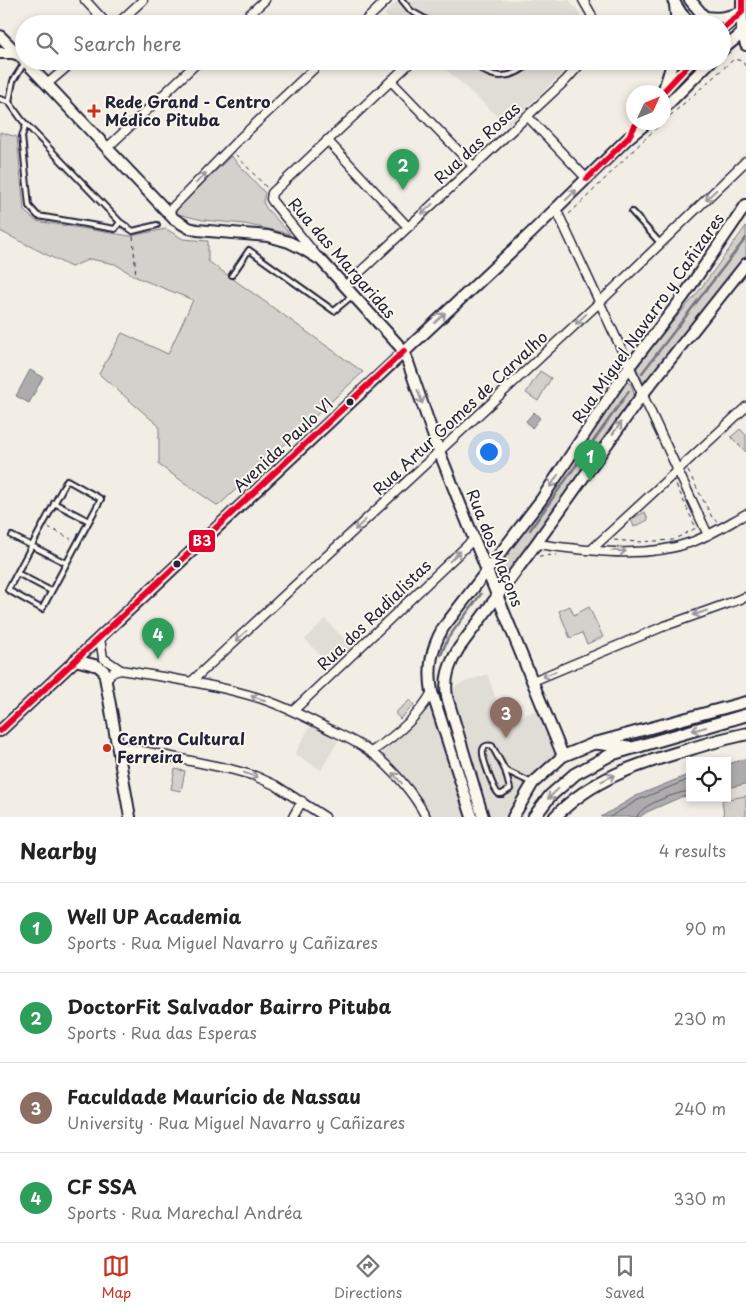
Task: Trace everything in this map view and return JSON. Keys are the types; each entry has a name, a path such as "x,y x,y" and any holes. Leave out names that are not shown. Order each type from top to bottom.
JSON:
{"main road":[{"path":"534,817 550,796 575,774 612,754 746,715"},
{"path":"555,817 586,790 630,767 746,734"},
{"path":"595,743 633,747"}],"street":[{"path":"84,0 98,15"},
{"path":"127,15 143,0"},
{"path":"249,15 265,0"},
{"path":"371,15 387,0"},
{"path":"582,0 591,15"},
{"path":"690,0 703,15"},
{"path":"742,0 746,45"},
{"path":"674,2 676,15"},
{"path":"674,2 684,15"},
{"path":"731,16 742,12"},
{"path":"731,22 742,12"},
{"path":"731,41 744,32"},
{"path":"0,36 15,52"},
{"path":"0,54 12,53 15,55"},
{"path":"33,70 167,213 189,228 279,238 304,249 321,260"},
{"path":"47,84 63,70"},
{"path":"107,148 189,70"},
{"path":"167,213 230,149 313,70"},
{"name":"Rua das Margaridas","path":"403,70 272,193 271,199 321,260 404,351"},
{"name":"Rua das Rosas","path":"345,286 575,70"},
{"path":"665,85 670,70"},
{"path":"670,85 684,70"},
{"path":"671,101 702,70"},
{"path":"391,81 473,166"},
{"path":"527,116 587,179"},
{"name":"Avenida Paulo VI","path":"628,138 632,130"},
{"name":"Avenida Paulo VI","path":"0,731 638,130"},
{"path":"327,140 408,227"},
{"name":"Rua Artur Gomes de Carvalho","path":"192,682 403,483 600,302 746,161"},
{"name":"Rua Miguel Navarro y Cañizares","path":"472,817 432,692 431,656 436,640 486,570 541,500 629,367 682,297 746,205"},
{"path":"556,209 708,535"},
{"path":"483,817 445,686 450,663 458,648 536,544 642,395 746,264"},
{"name":"Rua dos Maçons","path":"404,351 429,435 440,451 486,570 563,756"},
{"path":"591,550 746,407"},
{"path":"536,544 591,550 659,550 678,546 708,535 746,514"},
{"name":"Rua dos Radialistas","path":"293,711 474,539"},
{"path":"533,681 662,627 746,597"},
{"path":"100,638 103,658 121,670"},
{"path":"75,660 98,666 104,671 130,817"},
{"path":"106,684 108,675 121,670 192,682 259,698 293,711 371,752 395,774 426,817"},
{"path":"371,752 417,713 432,692"},
{"path":"513,817 533,783 563,756 595,743 746,702"},
{"path":"118,746 230,768 255,776 275,785 325,817"},
{"path":"293,817 302,801"}],"lane":[{"path":"402,0 411,10 419,15"},
{"path":"9,102 13,81 18,70"},
{"path":"481,70 484,73 499,76 519,70"},
{"path":"0,99 9,102 26,125 120,222 133,231 157,225"},
{"path":"26,125 22,136 29,206 38,216 115,229 120,222"},
{"path":"632,212 661,244"},
{"path":"232,274 249,250 334,311 353,295"},
{"path":"67,480 101,499 89,521 42,609 8,590 67,480"},
{"path":"54,503 89,521"},
{"path":"12,536 66,563"},
{"path":"17,573 51,591"},
{"path":"505,770 510,789 499,794 494,789 484,759 483,748 492,746 505,770 533,783"}],"path":[{"path":"731,62 734,59 742,61 746,67"},
{"path":"671,115 722,70"},
{"path":"564,218 606,180 630,153 654,130"},
{"path":"230,149 272,193"},
{"path":"133,231 136,277"},
{"path":"687,469 713,519 718,522"},
{"path":"673,478 696,528 673,540 638,542 613,540 612,535 673,478"},
{"path":"43,525 77,543"}],"shaded area":[{"path":"398,0 569,0 580,15 385,15"},
{"path":"447,70 565,70 508,126"},
{"path":"0,132 17,137 24,211 36,221 130,236 166,229 183,239 208,241 208,261 363,372 218,506 159,465 159,426 99,374 122,333 168,354 193,300 136,277 115,264 90,259 71,267 0,231"},
{"path":"231,156 265,193 263,202 266,208 290,234 245,224 203,220 173,213"},
{"path":"746,226 746,256 644,384 635,365 696,295"},
{"path":"540,371 551,378 538,401 526,393"},
{"path":"624,381 631,384 635,397 508,578 501,576 496,568 554,491"},
{"path":"740,429 746,435 746,452 731,437"},
{"path":"645,512 648,520 634,527 631,519"},
{"path":"570,606 574,615 589,607 603,637 587,644 582,633 570,638 559,611"},
{"path":"325,619 352,647 331,667 305,639"},
{"path":"487,674 505,723 537,710 554,754 553,761 526,784 507,817 487,817 451,693 457,685"},
{"path":"410,700 414,705 400,719 395,713"},
{"path":"425,709 433,709 464,817 432,817 412,787 380,756"},
{"path":"311,724 338,741 321,770 295,754"},
{"path":"175,769 185,771 181,791 171,789"},
{"path":"746,786 746,817 724,817 722,802 731,802 731,788"},
{"path":"746,796 746,817 724,817 722,802 731,802 731,798"}],"water":[{"path":"30,370 43,377 29,403 16,396"},
{"path":"534,412 540,418 532,428 526,421"},
{"path":"746,759 746,784 731,787 731,763"},
{"path":"686,776 686,796 647,812 640,817 601,817 636,796"}],"waterway":[{"path":"642,373 746,238"},
{"path":"530,530 629,391"},
{"path":"441,655 448,638 481,594"}],"transit line":[{"name":"B3","path":"731,22 742,12 742,0"},
{"name":"B3","path":"670,85 684,70"},
{"name":"B3","path":"587,179 628,138 632,130"},
{"name":"B3","path":"0,731 404,351"}],"place":[{"name":"Rede Grand - Centro Médico Pituba","path":"94,111"},
{"name":"DoctorFit Salvador Bairro Pituba","path":"403,190"},
{"name":"Well UP Academia","path":"590,481"},
{"name":"CF SSA","path":"158,659"},
{"name":"Faculdade Maurício de Nassau","path":"506,738"},
{"name":"Centro Cultural Ferreira","path":"107,748"}]}
